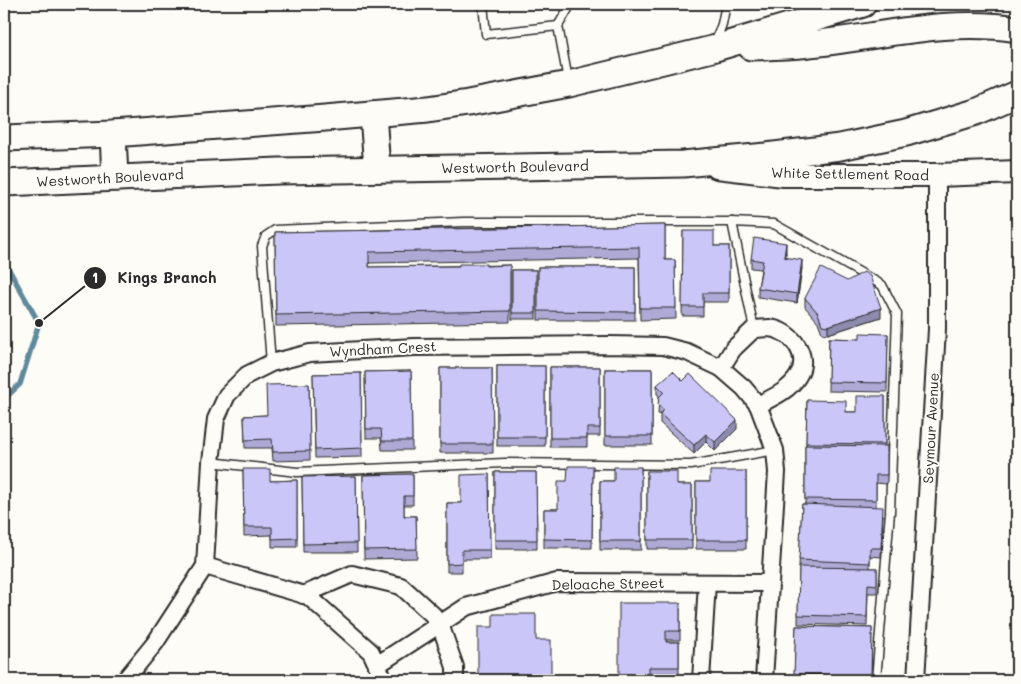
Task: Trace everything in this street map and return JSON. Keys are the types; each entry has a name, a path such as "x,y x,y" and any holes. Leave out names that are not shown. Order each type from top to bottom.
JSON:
{"main road":[{"path":"4,138 114,134 373,114 468,103 569,84 712,49 846,6"},
{"path":"712,49 802,45 924,27 999,26 1017,29"},
{"name":"Westworth Boulevard","path":"5,183 279,171 683,164 840,147 906,133 976,112 1017,94"},
{"path":"373,114 377,169"},
{"path":"114,134 115,178"},
{"name":"White Settlement Road","path":"683,164 783,175 937,175 1017,172"}],"street":[{"name":"Seymour Avenue","path":"916,680 937,329 937,175"},
{"path":"721,368 733,349 754,329 770,328 783,332 794,340 801,353 802,364 799,375 789,386 758,405"},
{"name":"Wyndham Crest","path":"205,566 211,462 216,419 227,395 246,376 271,363 310,354 414,346 663,346 687,352 721,368 744,388 758,405 774,450 777,472 764,680"},
{"path":"124,680 155,644 205,566 308,596 371,652 384,680"},
{"path":"303,595 352,574 401,586 433,614 440,624 455,667 455,680"},
{"name":"Deloache Street","path":"377,664 466,607 557,582 769,583"},
{"path":"701,680 707,583"}],"lane":[{"path":"483,4 486,34 558,26"},
{"path":"569,84 558,26 571,4"},
{"path":"712,49 722,24 726,4"},
{"path":"271,363 262,246 266,236 275,230 463,222 732,222 774,224 882,285 897,314 890,512 876,680"},
{"path":"732,222 754,329"},
{"path":"211,462 297,472 505,463 690,465 774,450"}],"building":[{"path":"665,225 665,260 675,260 676,308 640,308 639,247 369,252 369,267 459,266 459,264 510,265 510,311 276,315 275,232"},
{"path":"683,231 714,231 714,246 729,246 729,293 703,293 703,307 682,307"},
{"path":"754,238 786,243 784,257 802,260 797,294 758,288 763,261 751,259"},
{"path":"538,267 635,267 635,312 538,311"},
{"path":"821,268 847,281 864,272 870,276 881,308 828,326 822,325 818,313 805,298"},
{"path":"512,270 536,270 536,313 512,313"},
{"path":"860,333 888,334 887,383 828,382 829,338 860,339"},
{"path":"497,366 545,366 545,437 497,437"},
{"path":"550,367 600,367 600,428 587,428 587,438 550,438"},
{"path":"440,368 492,368 493,444 440,444"},
{"path":"605,369 652,369 652,436 605,436"},
{"path":"411,371 412,441 382,441 381,429 366,429 365,372"},
{"path":"673,371 683,381 690,374 737,420 715,442 706,434 694,445 660,414 664,410 658,405 659,397 664,392 657,385"},
{"path":"361,373 362,448 315,450 313,374"},
{"path":"309,384 310,451 273,452 272,439 245,440 244,416 267,415 266,385"},
{"path":"857,396 885,396 885,444 806,443 807,400 846,401 846,412 857,412"},
{"path":"805,445 887,446 887,475 876,475 876,500 805,499"},
{"path":"568,466 593,466 592,540 544,539 544,509 558,509 558,481 567,481"},
{"path":"614,467 641,467 641,541 600,541 600,481 614,481"},
{"path":"243,469 270,469 270,481 297,480 297,538 272,539 272,527 244,527"},
{"path":"647,471 677,471 677,485 692,485 692,540 647,540"},
{"path":"710,471 746,471 746,540 696,540 696,482 710,482"},
{"path":"495,472 536,472 537,540 495,540"},
{"path":"413,474 413,496 404,496 404,516 416,516 417,549 364,550 363,475"},
{"path":"489,474 490,550 462,550 462,563 447,564 447,503 461,503 461,475"},
{"path":"356,476 357,543 303,544 302,477"},
{"path":"802,504 883,507 881,548 870,548 870,563 799,560"},
{"path":"799,567 877,568 877,585 868,584 867,617 798,615"},
{"path":"619,603 680,603 680,631 666,631 666,642 679,642 679,667 649,667 649,680 619,680"},
{"path":"493,614 536,614 536,640 551,640 551,680 478,680 478,627 493,627"},
{"path":"796,626 872,628 871,676 794,674"}],"waterway":[{"path":"4,261 39,323 20,384 4,399"}],"place":[{"name":"Kings Branch","path":"39,323"}]}
